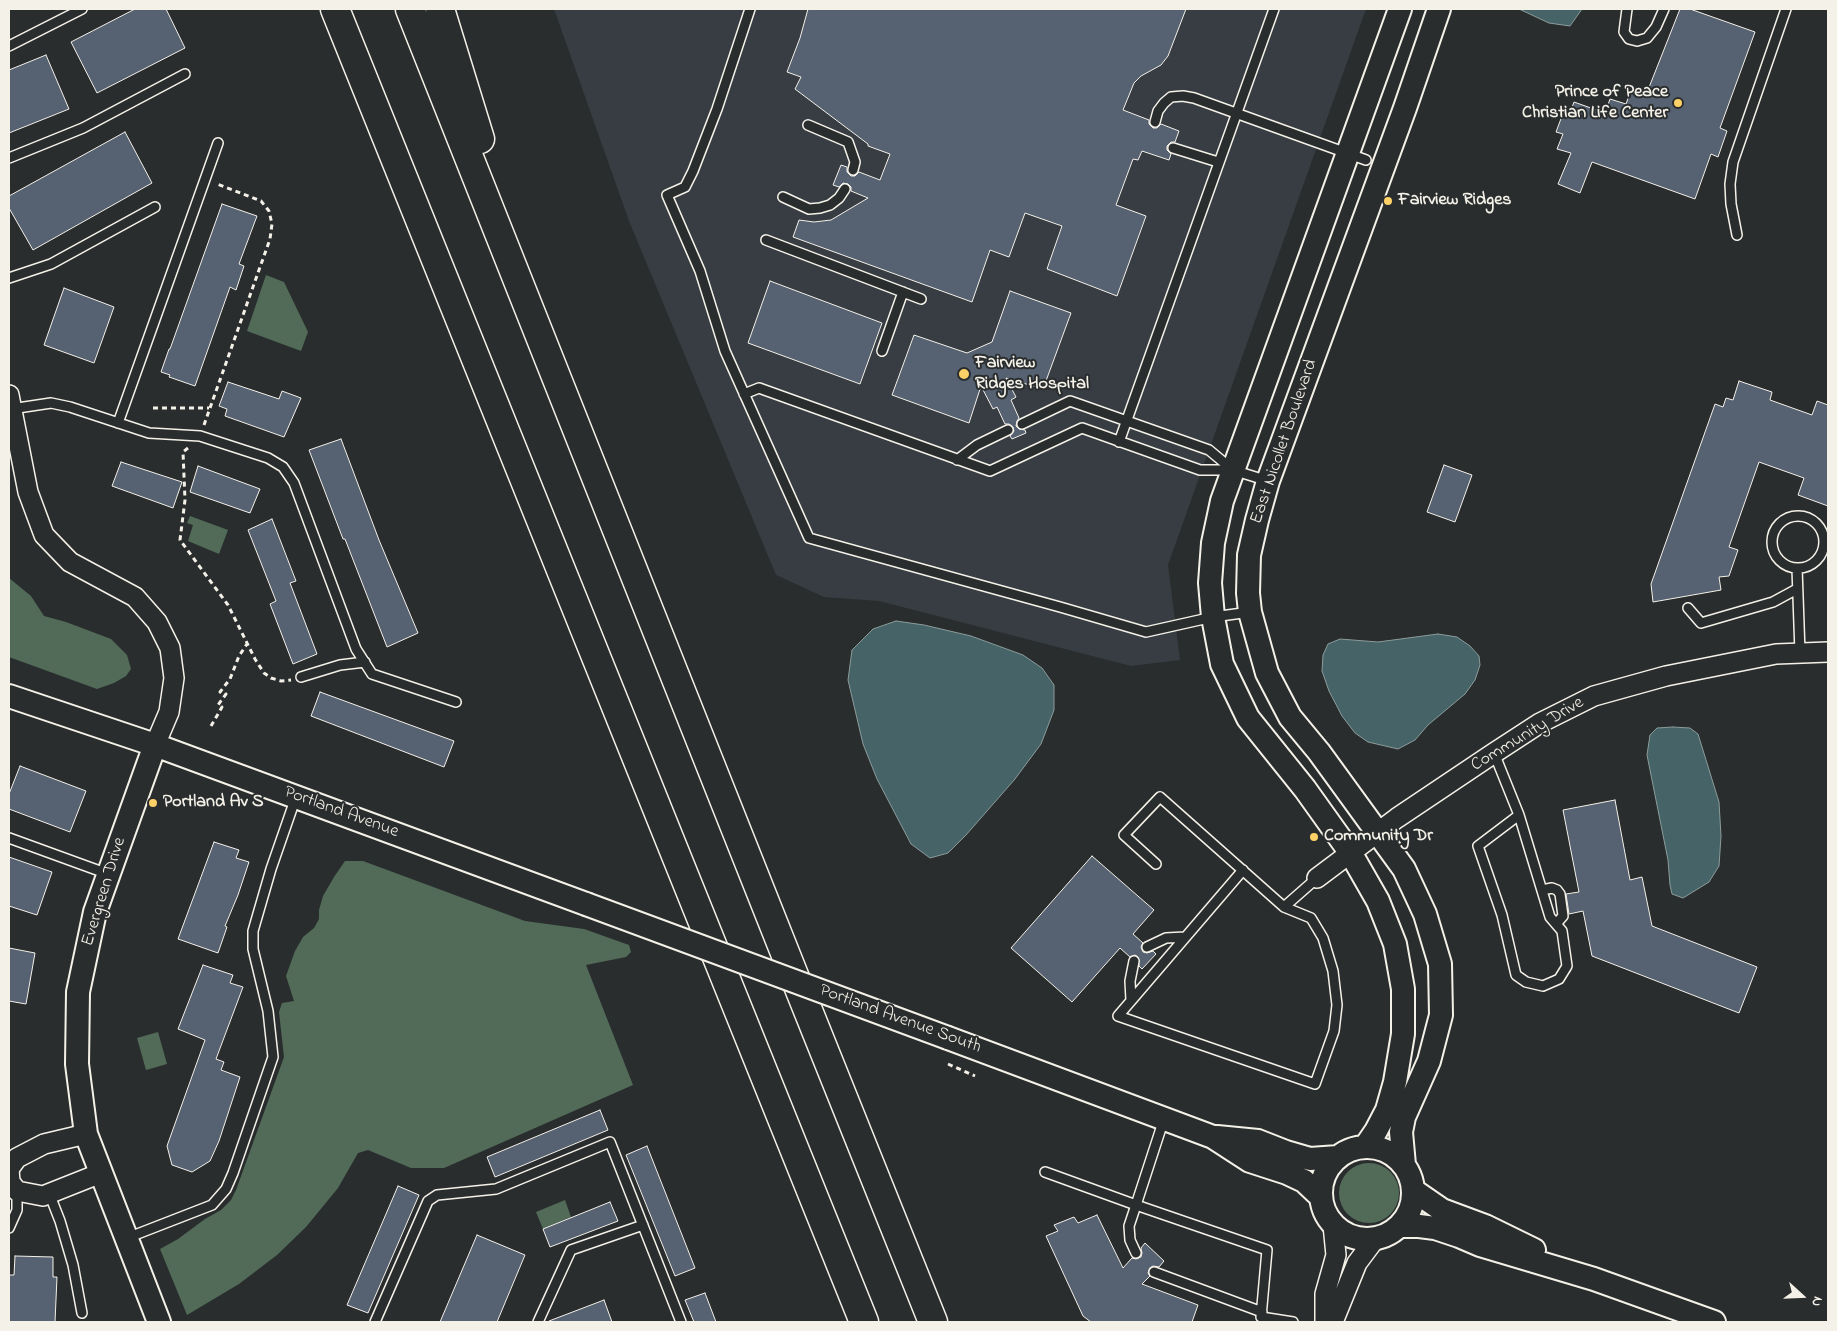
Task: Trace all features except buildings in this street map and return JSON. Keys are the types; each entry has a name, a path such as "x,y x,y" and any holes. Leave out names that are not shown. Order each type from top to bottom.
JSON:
{"highway":[{"path":"330,9 352,54"},
{"path":"335,9 864,1322"},
{"path":"410,9 933,1322"},
{"path":"440,9 537,327"}],"street":[{"path":"1365,1147 1387,1110 1395,1082 1403,1034 1403,989 1395,944 1378,901 1350,852 1305,788 1248,718 1222,664 1210,583 1212,543 1222,501 1357,157 1400,9"},
{"name":"East Nicollet Boulevard","path":"1404,1165 1401,1132 1404,1117 1429,1061 1441,1015 1440,964 1425,914 1404,869 1319,752 1290,717 1267,673 1250,612 1248,593 1249,555 1268,482 1405,108 1439,9"},
{"path":"10,402 28,492 44,535 70,562 135,597 157,622 170,648 174,678 169,712 155,745"},
{"name":"Community Drive","path":"1317,878 1378,832 1494,753 1540,723 1594,696 1666,676 1776,654 1828,652"},
{"name":"Portland Avenue","path":"9,696 155,745 586,904"},
{"name":"Evergreen Drive","path":"155,745 95,912 78,992 77,1064 86,1134 159,1322"},
{"name":"Portland Avenue South","path":"586,904 1213,1137 1250,1162 1304,1181 1321,1197"},
{"path":"86,1134 44,1144 17,1158 11,1176 43,1196 101,1174"},
{"name":"Portland Avenue South","path":"1213,1137 1258,1141 1310,1159 1338,1157"},
{"path":"1365,1147 1380,1149 1393,1155 1404,1165 1411,1177 1413,1190 1410,1210 1400,1226 1393,1232 1375,1239 1363,1240 1342,1232 1333,1225 1323,1207 1321,1197 1325,1175 1330,1165 1338,1157 1351,1150 1365,1147"},
{"path":"1413,1190 1442,1210 1485,1226 1594,1279"},
{"path":"1325,1322 1325,1294 1336,1255 1333,1225"},
{"path":"1400,1226 1435,1228 1480,1245 1594,1279 1714,1322"},
{"path":"1333,1322 1357,1263 1375,1239"}],"lane":[{"path":"9,46 82,9"},
{"path":"750,9 717,109 693,171 685,187 667,195 700,271 725,352 809,538 1060,606 1146,632 1214,617 1250,612"},
{"path":"1119,442 1235,113 1274,9"},
{"path":"1627,9 1624,32 1629,39 1637,41 1647,38 1656,27 1664,9"},
{"path":"1737,235 1730,184 1733,162 1786,9"},
{"path":"9,158 82,128 185,74"},
{"path":"1156,122 1158,111 1164,103 1171,97 1183,96 1194,98 1357,157"},
{"path":"808,124 848,142 855,162 852,170"},
{"path":"118,423 218,143"},
{"path":"1174,148 1218,162"},
{"path":"783,197 809,209 820,208 830,205 839,198 845,189"},
{"path":"9,278 51,264 155,207"},
{"path":"766,240 921,299"},
{"path":"882,350 903,292"},
{"path":"744,394 759,388 990,472 1082,428 1200,470 1233,470 1268,482"},
{"path":"1022,424 1070,401 1209,450 1233,470"},
{"path":"10,402 51,403 70,407 149,433 200,436 268,458 283,467 294,483 356,649 372,674 456,702"},
{"path":"957,460 977,445 1008,430"},
{"path":"1796,516 1805,517 1813,520 1820,527 1824,534 1826,553 1805,568 1788,566 1775,555 1772,538 1775,530 1788,518 1796,516"},
{"path":"1796,568 1800,653"},
{"path":"1688,608 1702,623 1773,602 1797,590"},
{"path":"301,677 340,665 365,662"},
{"path":"1494,753 1519,815 1550,917 1562,931 1567,966 1559,979 1543,986 1526,982 1516,975 1502,915 1478,846 1519,815"},
{"path":"126,1238 212,1205 226,1189 233,1173 273,1057 268,1012 252,949 253,931 271,869 296,797"},
{"path":"1156,864 1124,835 1160,797 1243,870 1284,907 1311,918 1323,938 1333,971 1337,1005 1334,1031 1315,1084 1118,1016 1243,870"},
{"path":"9,838 108,874"},
{"path":"1284,907 1317,878"},
{"path":"1542,890 1552,888 1560,894 1564,912 1562,919 1556,924"},
{"path":"1147,947 1166,938 1185,937"},
{"path":"1131,1000 1130,981 1134,961"},
{"path":"1136,1253 1130,1240 1129,1226 1164,1119"},
{"path":"375,1322 428,1201 437,1195 496,1189 610,1142 681,1322"},
{"path":"1045,1172 1267,1250 1261,1317"},
{"path":"9,1228 17,1210 11,1176"},
{"path":"49,1193 74,1265 82,1313"},
{"path":"538,1322 571,1250 643,1225"},
{"path":"1154,1272 1261,1317 1293,1322"}],"path":[{"path":"205,180 261,201 269,210 272,224 270,238 200,436 183,452 184,500 180,540 228,605 264,673 281,682 301,677"},
{"path":"152,408 210,408"},
{"path":"211,726 222,707 218,705 226,694 220,692 230,679 239,656 248,644"},
{"path":"948,1064 975,1076"}],"shaded area":[{"name":"Fairview Ridges Hospital","path":"554,9 1366,9 1168,565 1180,660 1131,666 879,601 824,597 776,575 629,221"}],"green space":[{"path":"266,275 284,282 308,332 301,351 247,331"},
{"path":"190,516 228,530 219,554 188,541 193,525 187,523"},
{"path":"9,578 31,596 44,616 111,639 127,655 131,669 126,676 97,689 9,657"},
{"path":"345,861 363,861 525,921 584,929 629,945 631,952 626,957 586,965 633,1085 444,1168 411,1168 368,1150 358,1153 338,1188 306,1227 277,1255 239,1284 187,1315 160,1249 221,1210 231,1200 236,1190 284,1057 279,1012 282,1003 294,1001 286,976 295,951 303,937 314,928 319,919 319,910 323,896"},
{"path":"158,1032 167,1064 146,1070 137,1038"},
{"path":"1363,1163 1375,1163 1386,1168 1394,1176 1399,1187 1397,1205 1386,1218 1375,1223 1363,1223 1352,1218 1344,1210 1339,1199 1339,1187 1344,1176 1352,1168"},
{"path":"565,1200 571,1217 543,1229 536,1212"}],"water":[{"path":"1519,9 1582,9 1570,26 1549,23"},
{"path":"896,621 924,625 971,636 1023,655 1042,668 1054,685 1054,710 1041,744 1015,779 966,835 948,853 930,858 911,844 877,779 863,744 848,680 852,650 873,629"},
{"path":"1438,634 1457,637 1470,646 1479,656 1480,665 1475,680 1465,694 1428,725 1415,740 1398,749 1368,742 1355,733 1342,716 1329,691 1322,671 1323,655 1328,644 1340,639 1378,642"},
{"path":"1657,728 1690,728 1698,734 1719,802 1721,836 1719,866 1709,882 1683,898 1672,894 1668,860 1647,755 1650,735"}],"place":[{"name":"Prince of Peace Christian Life Center","path":"1678,103"},
{"name":"Fairview Ridges","path":"1388,201"},
{"name":"Fairview Ridges Hospital","path":"964,374"},
{"name":"Portland Av S","path":"153,803"},
{"name":"Community Dr","path":"1314,837"}]}
